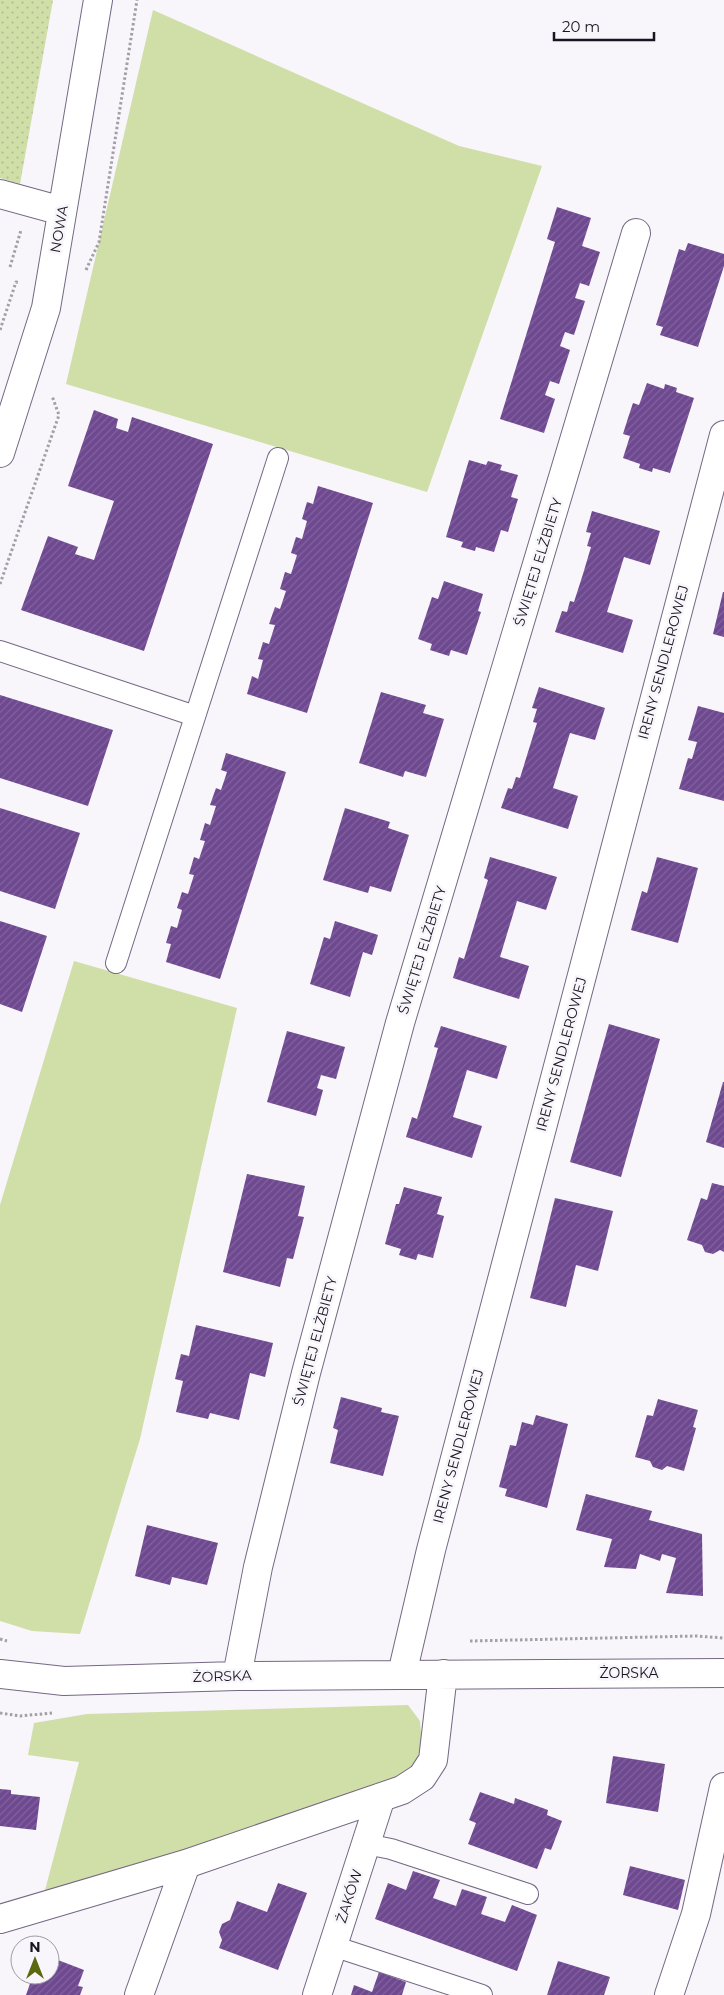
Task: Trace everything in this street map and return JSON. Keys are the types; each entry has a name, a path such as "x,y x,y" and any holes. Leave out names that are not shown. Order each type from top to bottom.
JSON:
{"street":[{"name":"NOWA","path":"0,453 46,308 98,0"},
{"path":"0,194 62,210"},
{"name":"ŚWIĘTEJ ELŻBIETY","path":"236,1676 258,1567 306,1373 400,1023 636,233"},
{"name":"IRENY SENDLEROWEJ","path":"402,1674 492,1314 724,435"},
{"name":"ŻORSKA","path":"0,1674 64,1681 236,1676 724,1673"},
{"path":"0,1919 186,1864 402,1790 422,1776 434,1760 444,1674"},
{"path":"669,1995 696,1914 724,1787"},
{"name":"ŻAKÓW","path":"318,1995 381,1797"},
{"path":"140,1995 186,1864"}],"lane":[{"path":"116,963 278,458"},
{"path":"0,651 195,716"},
{"path":"366,1844 390,1849 528,1894"},
{"path":"333,1946 482,1995"}],"path":[{"path":"82,278 99,242 137,0"},
{"path":"10,267 23,224"},
{"path":"0,584 59,415 50,391"},
{"path":"0,1713 20,1716"}],"green space":[{"path":"0,0 53,0 20,184 0,178"},
{"path":"153,10 459,146 542,166 427,492 66,384"},
{"path":"74,961 237,1008 140,1439 80,1634 32,1631 0,1621 0,1205"},
{"path":"408,1705 420,1721 422,1745 414,1766 385,1786 44,1894 79,1762 28,1755 34,1723 87,1714"}],"building":[{"path":"557,207 591,218 582,246 600,252 589,286 580,283 575,298 585,301 574,335 565,332 560,346 570,350 559,384 550,381 545,395 555,399 544,433 500,419 555,242 547,239"},
{"path":"688,243 724,254 724,266 698,347 660,335 663,327 656,325 679,249 685,251"},
{"path":"647,383 664,389 665,384 677,388 676,392 694,398 670,473 653,468 652,472 639,468 640,464 623,458 630,436 623,434 628,418 633,403 639,405"},
{"path":"94,410 118,419 116,428 128,432 132,417 213,444 144,651 21,610 48,536 78,547 75,554 94,560 114,501 68,486"},
{"path":"469,460 486,465 488,461 502,465 500,470 518,475 511,497 518,499 508,532 501,530 494,552 476,547 475,551 461,547 463,542 446,537"},
{"path":"318,486 373,503 307,713 247,694 252,676 258,679 263,660 258,659 263,642 269,644 275,625 269,624 275,607 280,609 286,591 280,589 285,572 291,574 297,555 291,553 296,537 302,539 307,521 302,519 307,502 313,504"},
{"path":"592,511 660,531 650,565 624,557 607,612 633,620 623,653 555,632 562,611 567,612 570,601 574,602 583,574 591,547 587,546 591,533 586,532"},
{"path":"444,581 483,594 478,611 481,612 467,655 451,650 449,656 430,650 432,644 418,639 432,597 438,599"},
{"path":"724,592 724,637 713,634"},
{"path":"539,687 605,708 595,740 570,733 553,788 578,796 568,829 501,808 508,788 512,789 516,777 520,778 537,723 533,722 537,709 532,708"},
{"path":"381,692 426,705 423,713 444,719 426,777 405,771 403,777 359,763"},
{"path":"0,695 113,730 88,806 0,778"},
{"path":"698,706 724,713 724,801 679,789 688,758 692,759 697,742 688,740"},
{"path":"226,753 286,772 220,979 166,962 171,944 166,943 171,926 177,928 182,910 177,908 182,892 188,894 194,875 189,874 194,857 199,859 205,841 200,840 205,823 210,825 216,806 210,805 216,788 221,790 227,772 221,770"},
{"path":"0,808 80,833 55,909 0,891"},
{"path":"345,808 390,822 388,828 409,835 391,892 370,886 368,893 323,880"},
{"path":"490,857 557,877 546,910 517,901 500,957 529,966 519,999 453,978 459,957 464,959 488,880 484,878"},
{"path":"657,857 698,868 678,943 631,930 642,891 647,893"},
{"path":"0,921 47,936 22,1012 0,1004"},
{"path":"335,921 378,935 372,955 363,952 350,997 310,984 324,937 330,939"},
{"path":"609,1024 660,1039 621,1177 570,1162"},
{"path":"441,1026 507,1046 497,1079 467,1070 453,1117 482,1126 472,1158 406,1137 412,1117 417,1119 438,1048 434,1047"},
{"path":"287,1031 345,1047 336,1079 321,1075 317,1088 323,1090 316,1116 267,1102"},
{"path":"724,1082 724,1148 706,1142"},
{"path":"247,1174 305,1186 298,1216 304,1217 293,1259 287,1258 280,1287 223,1272"},
{"path":"712,1183 724,1186 724,1252 720,1250 713,1254 705,1252 702,1245 687,1240 701,1198 707,1200"},
{"path":"404,1187 442,1197 437,1214 444,1216 433,1258 418,1254 416,1260 399,1255 401,1249 385,1244 396,1204 399,1204"},
{"path":"555,1198 613,1211 598,1271 576,1265 566,1307 530,1298"},
{"path":"196,1325 273,1343 265,1377 250,1373 239,1420 210,1413 208,1419 176,1412 183,1381 175,1379 181,1354 189,1356"},
{"path":"341,1397 382,1408 381,1412 399,1416 383,1476 330,1463 338,1430 333,1428"},
{"path":"658,1399 698,1410 693,1427 696,1428 684,1471 667,1466 662,1470 653,1467 650,1461 635,1457 647,1415 653,1416"},
{"path":"536,1415 568,1424 547,1508 505,1496 507,1489 499,1487 510,1445 516,1446 522,1422 533,1425"},
{"path":"586,1494 652,1511 649,1520 702,1534 703,1596 666,1593 676,1558 662,1554 660,1561 640,1554 636,1569 604,1567 612,1539 576,1530"},
{"path":"147,1525 218,1543 207,1585 172,1577 170,1585 135,1576"},
{"path":"613,1756 665,1764 658,1812 606,1803"},
{"path":"0,1789 11,1790 11,1794 40,1797 36,1830 0,1826"},
{"path":"480,1792 514,1804 515,1798 548,1810 547,1815 562,1821 551,1850 545,1848 537,1869 468,1844 476,1823 469,1820"},
{"path":"630,1866 685,1880 678,1910 623,1895"},
{"path":"413,1871 440,1880 433,1898 456,1906 462,1889 487,1897 481,1914 505,1922 512,1905 537,1915 517,1971 375,1919 388,1883 406,1890"},
{"path":"278,1883 307,1893 278,1970 219,1948 222,1940 219,1932 222,1924 230,1920 237,1901 267,1912"},
{"path":"60,1961 84,1970 78,1986 83,1987 80,1995 26,1995 30,1985 60,1985"},
{"path":"558,1961 610,1977 604,1995 547,1995"},
{"path":"379,1972 406,1982 402,1995 351,1995 354,1985 372,1992"}]}
